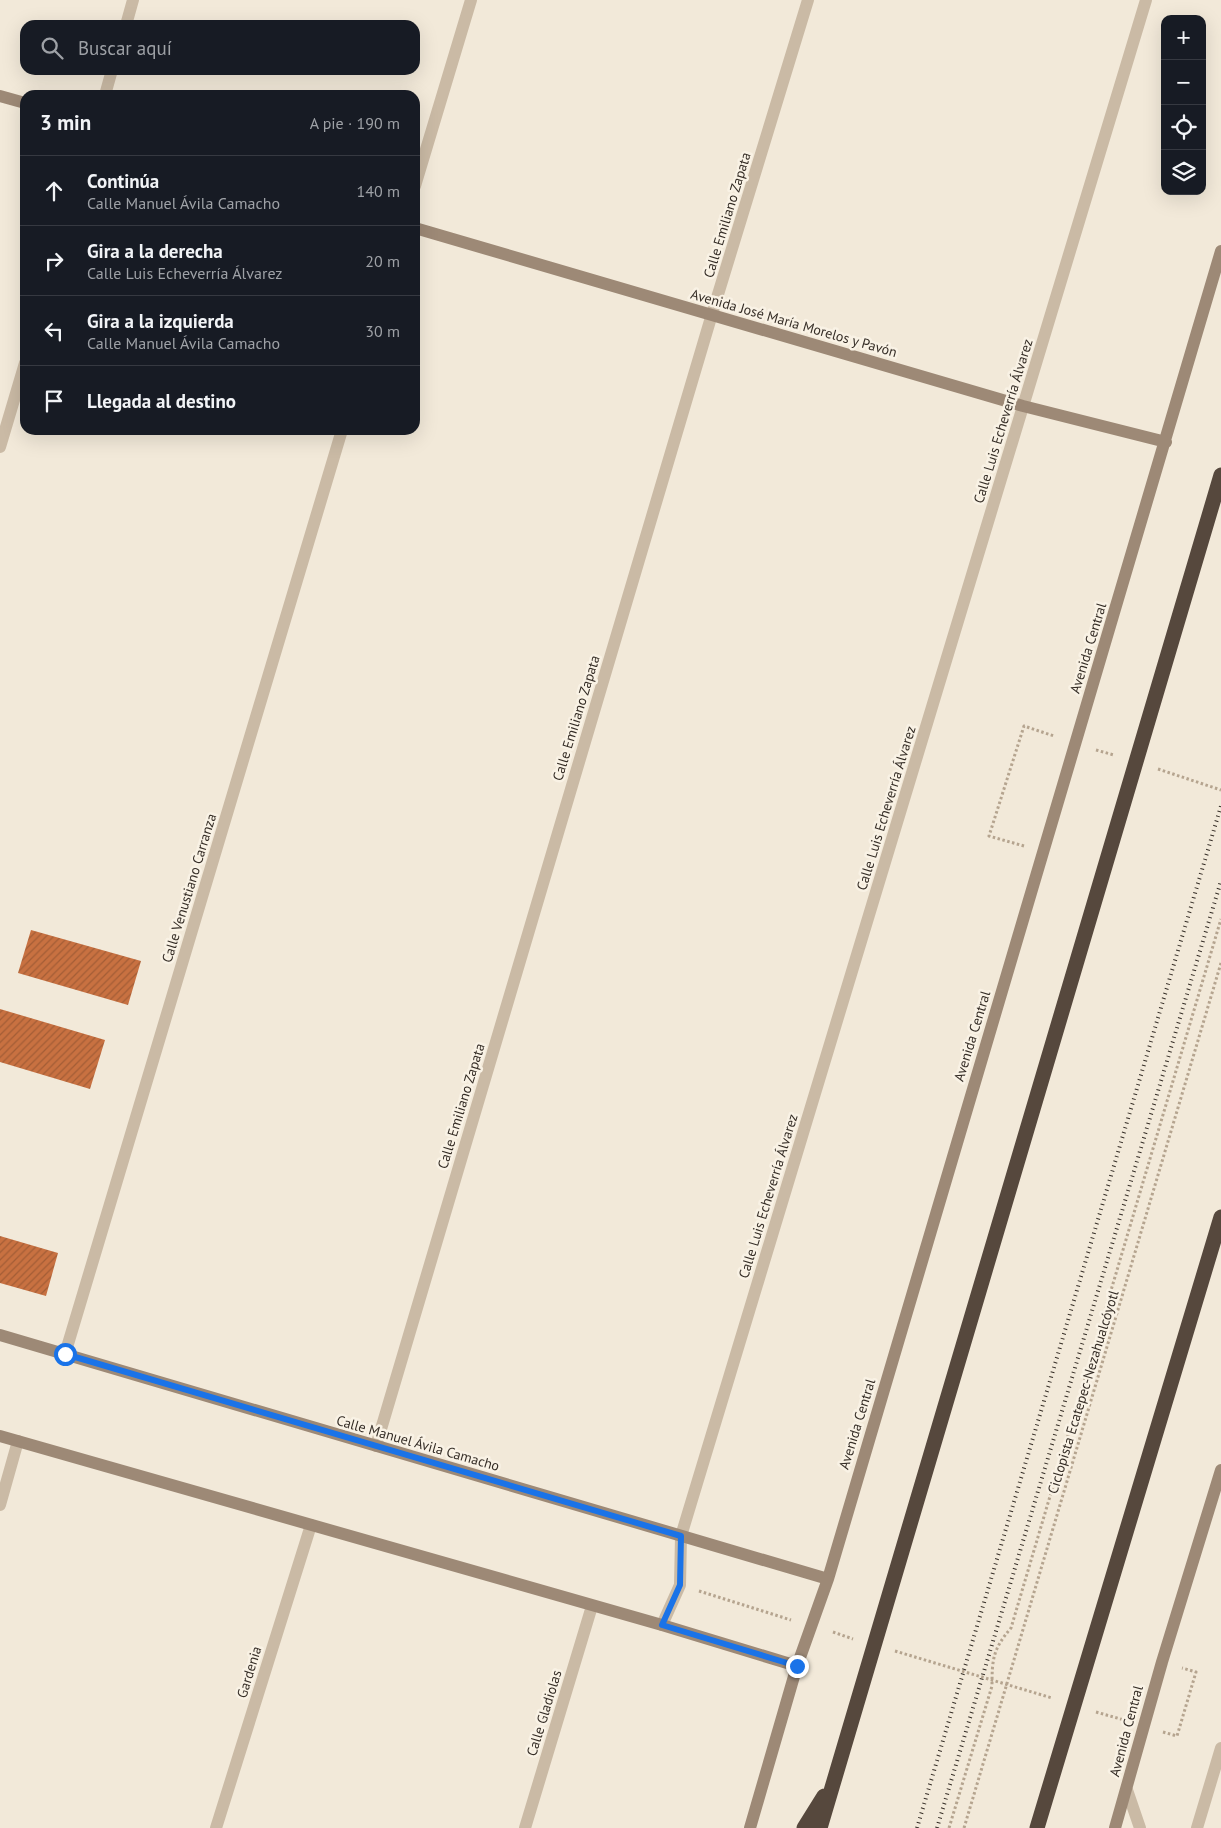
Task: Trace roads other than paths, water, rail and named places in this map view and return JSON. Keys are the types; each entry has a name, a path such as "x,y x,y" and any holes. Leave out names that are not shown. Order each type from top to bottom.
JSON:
{"highway":[{"path":"820,1828 1221,475"},
{"path":"1037,1828 1221,1218"},
{"path":"804,1828 834,1780"}],"street":[{"path":"127,20 133,0"},
{"path":"420,169 471,0"},
{"name":"Calle Emiliano Zapata","path":"376,1446 712,314 808,0"},
{"name":"Calle Luis Echeverría Álvarez","path":"662,1625 680,1585 681,1536 1146,0"},
{"path":"106,90 111,75"},
{"path":"0,96 20,102"},
{"name":"Avenida José María Morelos y Pavón","path":"420,229 1023,406 1166,442"},
{"name":"Avenida Central","path":"750,1828 797,1666 828,1579 1221,251"},
{"path":"0,447 20,380"},
{"name":"Calle Venustiano Carranza","path":"65,1354 341,435"},
{"name":"Calle Manuel Ávila Camacho","path":"0,1335 828,1579"},
{"path":"0,1436 662,1625 797,1666"},
{"path":"0,1505 18,1441"},
{"name":"Avenida Central","path":"1115,1828 1162,1662 1221,1470"},
{"name":"Gardenia","path":"216,1828 310,1525"},
{"name":"Calle Gladiolas","path":"525,1828 592,1606"},
{"path":"1197,1828 1221,1748"},
{"path":"1127,1790 1140,1828"}],"railway":[{"path":"917,1828 1221,806"},
{"path":"937,1828 1221,881"}]}
